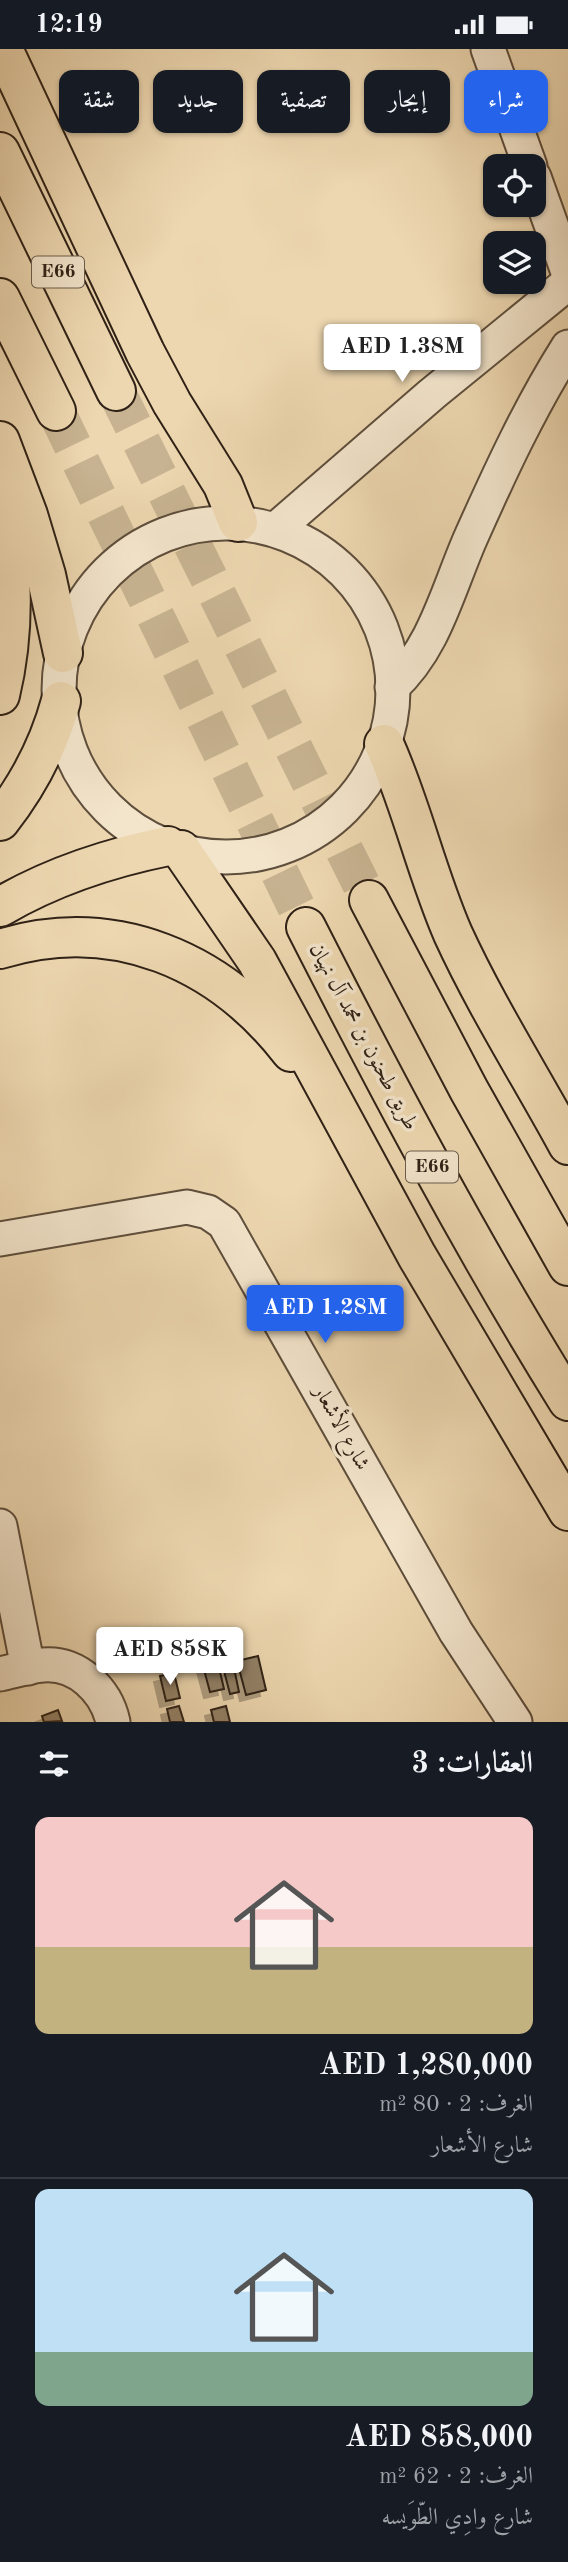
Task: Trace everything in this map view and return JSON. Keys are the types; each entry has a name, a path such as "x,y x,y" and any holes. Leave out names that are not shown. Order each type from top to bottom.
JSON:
{"main road":[{"path":"3,49 145,352 172,403 223,485 238,522"},
{"name":"E66","path":"0,152 116,391"},
{"path":"0,298 56,411"},
{"path":"0,440 28,515 46,575 64,653"},
{"path":"0,494 8,532 12,609 9,647 0,695"},
{"path":"0,821 43,754 61,701"},
{"path":"384,744 399,777 425,863 454,936 568,1145"},
{"path":"0,907 75,870 105,860 174,848 257,961 423,1267 568,1511"},
{"path":"369,899 468,1090 568,1266"},
{"name":"طريق طحنون بن محمد آل نهيان","path":"306,927 430,1163 568,1401"},
{"path":"0,949 44,939 100,938 156,950 184,961 227,988 258,1014 281,1039 342,1120"}],"street":[{"path":"488,49 526,154"},
{"path":"546,211 568,272"},
{"path":"275,530 442,385 568,283"},
{"path":"392,687 405,675 433,629 524,422 568,347"},
{"path":"218,522 238,522 275,530 322,554 359,590 372,612 383,636 391,670 391,713 384,744 372,771 343,813 320,831 294,845 267,853 238,857 209,856 174,848 143,834 121,818 102,799 73,753 61,701 64,653 72,625 101,577 122,557 145,541 171,529 218,522"},
{"name":"شارع الأشعار","path":"0,1239 187,1207 208,1212 224,1223 456,1632 515,1722"},
{"path":"0,1525 14,1671 44,1665 56,1666 81,1675 100,1692 113,1722"}],"building":[{"path":"258,1656 266,1690 246,1695 237,1661"},
{"path":"218,1663 224,1689 210,1692 203,1666"},
{"path":"234,1668 239,1692 230,1694 224,1671"},
{"path":"174,1673 180,1698 166,1701 160,1676"},
{"path":"179,1706 184,1722 170,1722 167,1709"},
{"path":"226,1706 230,1722 214,1722 211,1710"},
{"path":"58,1710 62,1721 44,1722 42,1716"}],"tunnel":[{"path":"116,391 369,900"},
{"path":"56,411 306,927"}]}
